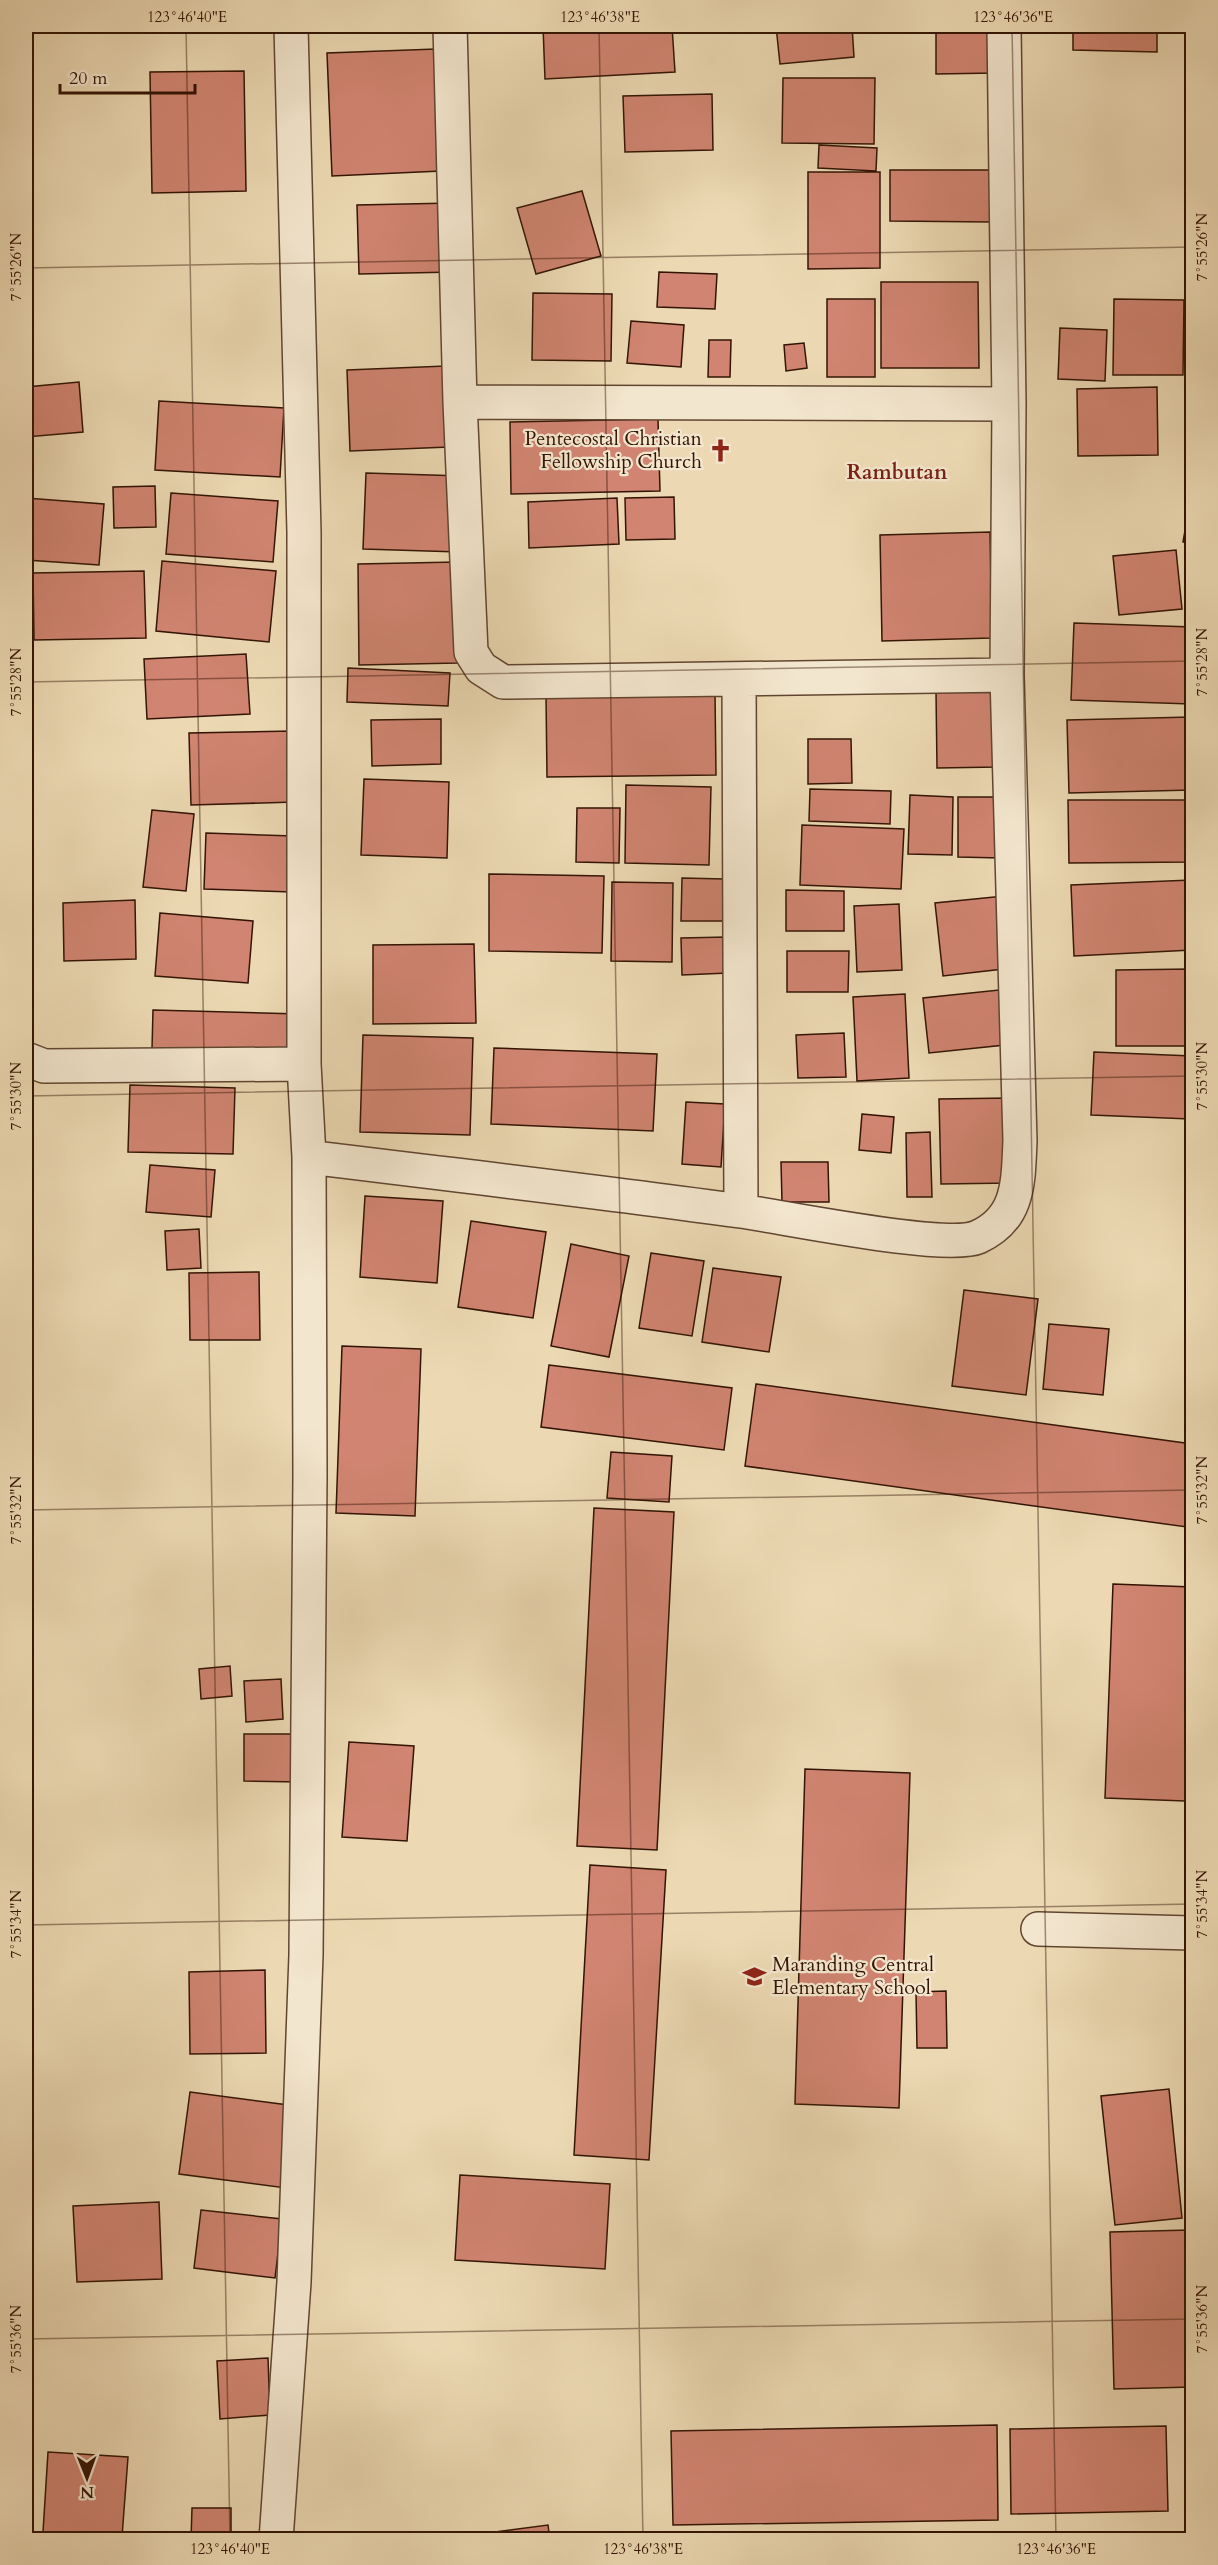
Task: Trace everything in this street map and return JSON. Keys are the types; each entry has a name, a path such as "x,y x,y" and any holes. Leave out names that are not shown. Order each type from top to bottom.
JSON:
{"street":[{"path":"276,2540 294,2282 306,1955 310,1488 309,1157 304,1064 304,532 291,26"},
{"path":"450,26 460,402 471,652 481,668 503,682 1007,675"},
{"path":"309,1157 741,1211 932,1241 976,1238 1003,1221 1018,1185 1020,1141 1007,675 1009,404 1004,26"},
{"path":"460,402 1009,404"},
{"path":"739,679 741,1211"},
{"path":"26,1059 44,1066 304,1064"},
{"path":"1038,1929 1192,1933"}],"building":[{"path":"543,26 672,26 675,72 545,79"},
{"path":"776,26 852,26 854,57 780,64"},
{"path":"936,26 994,26 994,73 936,74"},
{"path":"1073,26 1157,26 1157,52 1073,50"},
{"path":"436,49 441,171 332,176 327,53"},
{"path":"244,71 246,191 152,193 150,72"},
{"path":"783,78 875,78 874,144 782,143"},
{"path":"712,94 713,150 625,152 623,96"},
{"path":"819,145 877,148 876,171 818,168"},
{"path":"890,170 992,170 992,222 890,221"},
{"path":"808,172 880,172 880,268 808,269"},
{"path":"582,191 601,256 536,274 517,208"},
{"path":"453,203 454,272 359,274 357,205"},
{"path":"659,272 717,274 715,309 657,307"},
{"path":"881,282 978,282 979,368 881,368"},
{"path":"533,293 612,294 611,361 532,360"},
{"path":"827,299 875,299 875,377 827,377"},
{"path":"1114,299 1184,300 1183,375 1113,375"},
{"path":"631,321 684,325 681,367 627,363"},
{"path":"1060,328 1107,330 1105,381 1058,379"},
{"path":"709,340 731,340 730,377 708,377"},
{"path":"804,343 807,368 786,371 784,345"},
{"path":"446,366 449,447 350,451 347,370"},
{"path":"79,382 83,432 26,437 26,387"},
{"path":"1157,387 1158,455 1078,456 1077,389"},
{"path":"159,401 284,408 280,477 155,470"},
{"path":"1191,403 1192,466 1186,466"},
{"path":"658,419 660,491 511,494 510,422"},
{"path":"366,473 462,476 459,552 363,549"},
{"path":"155,486 156,527 114,528 113,487"},
{"path":"1192,491 1192,544 1183,542"},
{"path":"171,493 278,501 273,562 166,554"},
{"path":"674,497 675,539 626,540 625,498"},
{"path":"26,498 104,504 99,565 26,560"},
{"path":"617,498 619,544 529,548 528,502"},
{"path":"990,532 992,638 882,641 880,535"},
{"path":"1176,550 1182,609 1119,615 1113,556"},
{"path":"162,561 276,571 269,642 156,631"},
{"path":"457,562 458,663 359,665 358,564"},
{"path":"144,571 146,638 34,640 33,573"},
{"path":"1074,623 1192,627 1191,704 1071,700"},
{"path":"246,654 250,714 147,719 144,659"},
{"path":"348,668 450,673 448,706 347,702"},
{"path":"936,692 997,692 998,767 937,768"},
{"path":"715,693 716,775 547,777 546,696"},
{"path":"1191,717 1192,790 1069,793 1067,720"},
{"path":"441,719 441,764 372,766 371,720"},
{"path":"293,731 295,802 191,805 189,733"},
{"path":"808,739 851,739 852,783 808,784"},
{"path":"364,779 449,782 447,858 361,855"},
{"path":"626,785 711,787 709,865 625,863"},
{"path":"810,789 891,791 890,824 809,821"},
{"path":"910,795 953,797 952,855 908,854"},
{"path":"958,797 1001,797 1001,858 958,857"},
{"path":"1068,800 1191,800 1192,862 1069,863"},
{"path":"577,808 620,808 619,863 576,862"},
{"path":"152,810 194,814 186,891 143,887"},
{"path":"802,825 904,829 901,889 800,885"},
{"path":"206,833 293,836 292,892 204,889"},
{"path":"489,874 604,876 602,953 489,951"},
{"path":"682,878 724,879 724,921 681,921"},
{"path":"1191,880 1192,950 1074,956 1071,885"},
{"path":"612,882 673,883 672,962 611,961"},
{"path":"786,890 844,891 844,931 786,931"},
{"path":"1004,896 1012,968 943,976 935,903"},
{"path":"135,900 136,959 64,961 63,903"},
{"path":"899,904 902,970 857,972 854,906"},
{"path":"160,913 253,921 248,983 155,976"},
{"path":"726,937 728,973 682,975 681,938"},
{"path":"474,944 476,1023 373,1024 373,945"},
{"path":"787,951 849,951 848,992 787,992"},
{"path":"1192,969 1192,1046 1116,1046 1116,970"},
{"path":"999,990 1005,1045 929,1053 923,998"},
{"path":"905,994 909,1078 857,1081 853,997"},
{"path":"153,1010 299,1014 298,1053 152,1049"},
{"path":"844,1033 846,1077 798,1078 796,1035"},
{"path":"363,1035 473,1038 470,1135 360,1132"},
{"path":"494,1048 657,1054 653,1131 491,1124"},
{"path":"1094,1052 1192,1056 1190,1119 1091,1115"},
{"path":"130,1085 235,1088 233,1154 128,1152"},
{"path":"1009,1098 1011,1183 941,1184 939,1099"},
{"path":"686,1102 725,1104 721,1167 682,1164"},
{"path":"862,1114 894,1117 891,1153 859,1150"},
{"path":"930,1132 932,1197 907,1197 906,1133"},
{"path":"781,1162 828,1162 829,1202 782,1202"},
{"path":"150,1165 215,1170 211,1217 146,1212"},
{"path":"365,1196 443,1201 437,1283 360,1277"},
{"path":"471,1221 546,1232 533,1318 458,1307"},
{"path":"199,1229 201,1268 167,1270 165,1231"},
{"path":"571,1244 629,1256 609,1357 551,1346"},
{"path":"651,1253 704,1261 692,1336 639,1328"},
{"path":"713,1268 781,1277 769,1352 702,1342"},
{"path":"259,1272 260,1340 190,1340 189,1273"},
{"path":"964,1290 1038,1299 1026,1395 952,1386"},
{"path":"1049,1324 1109,1329 1103,1395 1043,1389"},
{"path":"342,1346 421,1349 415,1516 336,1513"},
{"path":"549,1365 732,1388 724,1450 541,1427"},
{"path":"756,1384 1192,1444 1192,1490 1187,1527 745,1466"},
{"path":"611,1452 672,1456 669,1502 607,1498"},
{"path":"594,1508 674,1512 657,1850 577,1846"},
{"path":"1113,1584 1192,1587 1185,1801 1105,1798"},
{"path":"230,1666 232,1696 201,1699 199,1669"},
{"path":"281,1679 283,1719 246,1722 244,1681"},
{"path":"244,1734 301,1734 301,1782 244,1781"},
{"path":"349,1742 414,1746 407,1841 342,1837"},
{"path":"805,1769 910,1773 899,2108 795,2104"},
{"path":"1188,1860 1192,1860 1192,1912"},
{"path":"590,1865 666,1870 649,2160 574,2155"},
{"path":"265,1970 266,2053 190,2054 189,1972"},
{"path":"946,1991 947,2048 917,2048 916,1992"},
{"path":"1169,2089 1182,2218 1115,2225 1101,2096"},
{"path":"190,2092 296,2106 286,2188 179,2174"},
{"path":"460,2175 610,2184 605,2269 455,2260"},
{"path":"159,2202 162,2279 77,2282 73,2206"},
{"path":"201,2210 282,2219 275,2278 194,2268"},
{"path":"1190,2230 1192,2387 1114,2389 1110,2232"},
{"path":"268,2358 270,2415 220,2419 217,2361"},
{"path":"997,2425 998,2520 673,2525 671,2431"},
{"path":"1166,2426 1168,2511 1011,2514 1010,2429"},
{"path":"48,2452 128,2457 122,2537 43,2532"},
{"path":"26,2453 30,2453 32,2527 26,2527"},
{"path":"192,2508 231,2508 231,2540 191,2540"},
{"path":"548,2525 550,2540 450,2540 449,2538"}],"place":[{"name":"Pentecostal Christian Fellowship Church","path":"720,450"},
{"name":"Maranding Central Elementary School","path":"754,1976"}],"district":[{"name":"Rambutan","path":"897,472"}]}
